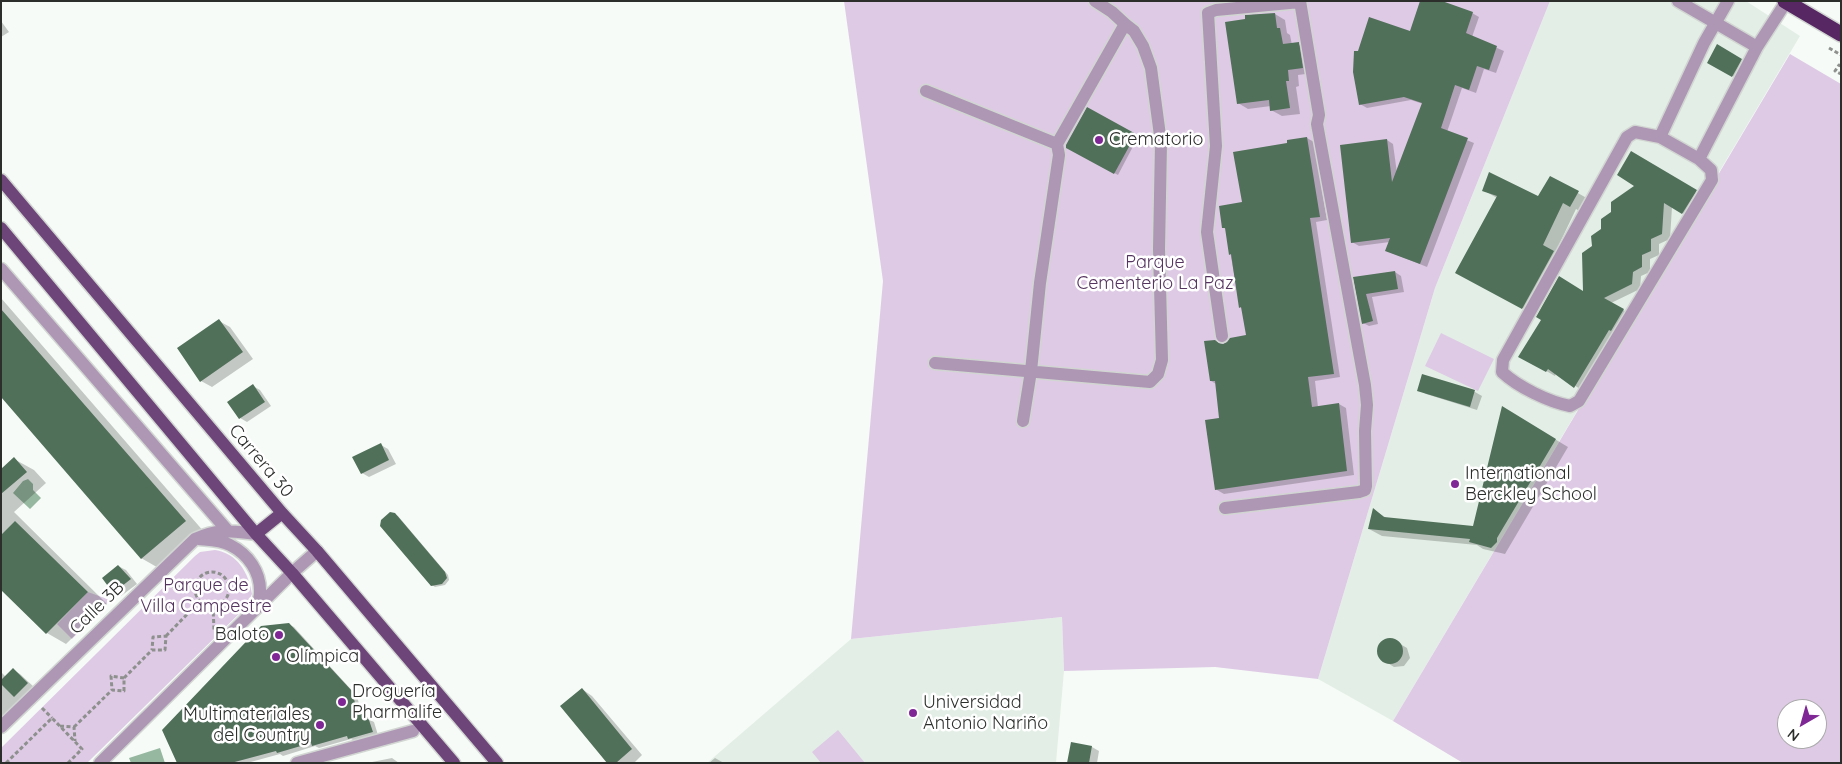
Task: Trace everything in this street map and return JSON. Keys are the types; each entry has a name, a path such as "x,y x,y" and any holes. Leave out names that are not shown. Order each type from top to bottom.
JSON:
{"highway":[{"path":"1785,2 1841,34"}],"main road":[{"name":"Carrera 30","path":"1,180 496,763"},
{"path":"1,228 256,534 348,638 452,763"},
{"path":"256,534 282,513"}],"street":[{"path":"935,363 1150,382 1158,374 1162,360 1159,249 1161,143 1150,68 1143,46 1134,31 1112,12 1095,1"},
{"path":"1222,336 1208,232 1216,146 1208,13 1216,10 1300,1 1319,115 1317,124 1365,385 1367,405 1365,431 1366,486 1365,490 1359,492 1225,508"},
{"path":"1678,1 1757,47"},
{"path":"1660,137 1704,43 1728,1"},
{"path":"1699,159 1757,47 1785,2"},
{"path":"1023,421 1031,371 1040,283 1059,155 1057,144 1125,24"},
{"path":"926,91 1057,144"},
{"path":"1635,132 1660,137 1699,159 1711,170 1712,180 1579,401 1570,406 1559,404 1510,380 1502,372 1503,360 1627,137 1635,132"},
{"path":"1,269 227,530"},
{"name":"Calle 3B","path":"1,727 195,539 210,532 227,530 256,534"},
{"path":"195,539 215,540 229,544 246,555 258,574 261,593 256,610"},
{"path":"100,763 292,573 317,551"},
{"path":"297,763 413,730"}],"path":[{"path":"1841,66 1839,65 1835,71 1841,74"},
{"path":"212,572 222,576 228,584 228,594 223,603 208,606 197,598 195,588 199,579 212,572"},
{"path":"166,586 195,588"},
{"path":"112,690 124,692 124,678 152,650 153,637 166,636 200,601"},
{"path":"213,606 214,635"},
{"path":"152,650 166,650 166,636"},
{"path":"60,726 74,727 112,690 111,676 124,678"},
{"path":"42,708 82,749 68,763"},
{"path":"6,763 52,718"},
{"path":"74,727 75,742"}],"shaded area":[{"name":"International Berckley School","path":"1550,1 1746,1 1800,36 1393,721 1318,679 1435,288"},
{"path":"28,479 33,484 33,490 41,498 30,509 13,493 23,481"},
{"name":"Universidad Antonio Nariño","path":"1062,617 1064,671 1056,763 707,763 851,639"},
{"path":"160,748 165,763 131,763 129,758"}],"green space":[{"name":"Parque Cementerio La Paz","path":"844,1 1550,1 1435,288 1318,679 1215,667 1064,671 1062,617 851,639 883,281"},
{"path":"1790,54 1841,84 1841,763 1463,763 1393,721"},
{"path":"1441,333 1494,359 1478,391 1425,366"},
{"name":"Parque de Villa Campestre","path":"215,550 230,555 241,565 245,572 252,594 245,608 87,763 1,763 1,748 195,556 200,552"},
{"path":"88,592 110,600 72,639 57,624"},
{"path":"838,730 865,763 821,763 812,752"}],"building":[{"path":"1420,1 1442,1 1473,12 1466,33 1497,46 1489,70 1477,66 1469,90 1455,85 1441,128 1468,138 1420,264 1385,251 1390,238 1351,243 1340,145 1387,139 1392,182 1422,103 1404,97 1359,105 1353,72 1354,51 1358,51 1369,17 1410,31"},
{"path":"1275,13 1277,28 1280,28 1283,44 1299,42 1303,68 1288,70 1289,81 1286,81 1290,108 1270,111 1269,100 1237,104 1225,22 1245,19 1245,15"},
{"path":"1717,44 1742,59 1732,77 1707,63"},
{"name":"Crematorio","path":"1087,107 1136,134 1114,174 1066,148"},
{"path":"1307,137 1320,217 1310,218 1334,374 1308,377 1312,407 1339,403 1347,471 1215,490 1205,420 1219,418 1215,381 1210,381 1204,341 1215,340 1223,344 1230,338 1246,335 1241,307 1239,308 1231,254 1229,255 1225,228 1222,228 1219,206 1242,202 1233,152 1287,143 1287,140"},
{"path":"1631,151 1697,190 1682,214 1664,203 1662,234 1651,239 1651,251 1642,255 1642,267 1633,272 1632,284 1604,298 1624,309 1574,388 1548,369 1546,372 1518,357 1541,320 1536,317 1559,276 1583,291 1582,253 1592,246 1591,236 1601,229 1601,219 1611,212 1611,202 1634,186 1617,175"},
{"path":"1489,172 1538,196 1550,176 1579,191 1570,207 1563,203 1543,245 1554,251 1522,309 1455,273 1497,196 1482,191"},
{"path":"1395,271 1398,289 1366,294 1373,321 1362,324 1353,277"},
{"path":"1,309 186,521 141,559 1,397"},
{"path":"219,319 243,352 200,382 177,348"},
{"path":"1422,374 1475,390 1470,407 1417,391"},
{"path":"253,384 265,402 239,419 227,402"},
{"path":"1502,406 1556,439 1497,538 1497,542 1491,548 1469,542 1470,539 1368,529 1373,508 1384,517 1473,526"},
{"path":"381,443 389,460 361,474 352,457"},
{"path":"14,457 27,472 1,494 1,469"},
{"path":"390,512 395,513 445,572 447,578 442,584 431,586 380,526 381,520"},
{"path":"15,521 88,592 46,634 1,590 1,535"},
{"path":"118,565 131,579 113,593 102,578"},
{"path":"289,623 352,691 358,715 362,714 363,719 368,717 373,732 348,739 347,736 312,746 311,743 231,763 177,763 162,730 261,626"},
{"path":"1390,638 1399,642 1403,651 1399,660 1390,664 1381,660 1377,651 1381,642"},
{"path":"13,668 28,683 14,697 1,684 1,680"},
{"path":"582,688 632,749 616,763 607,763 560,706"},
{"path":"1071,742 1092,746 1089,763 1067,763"}],"place":[{"name":"Crematorio","path":"1099,140"},
{"name":"International Berckley School","path":"1455,484"},
{"name":"Baloto","path":"279,635"},
{"name":"Olímpica","path":"276,657"},
{"name":"Droguería Pharmalife","path":"342,702"},
{"name":"Universidad Antonio Nariño","path":"913,713"},
{"name":"Multimateriales del Country","path":"320,725"}]}
